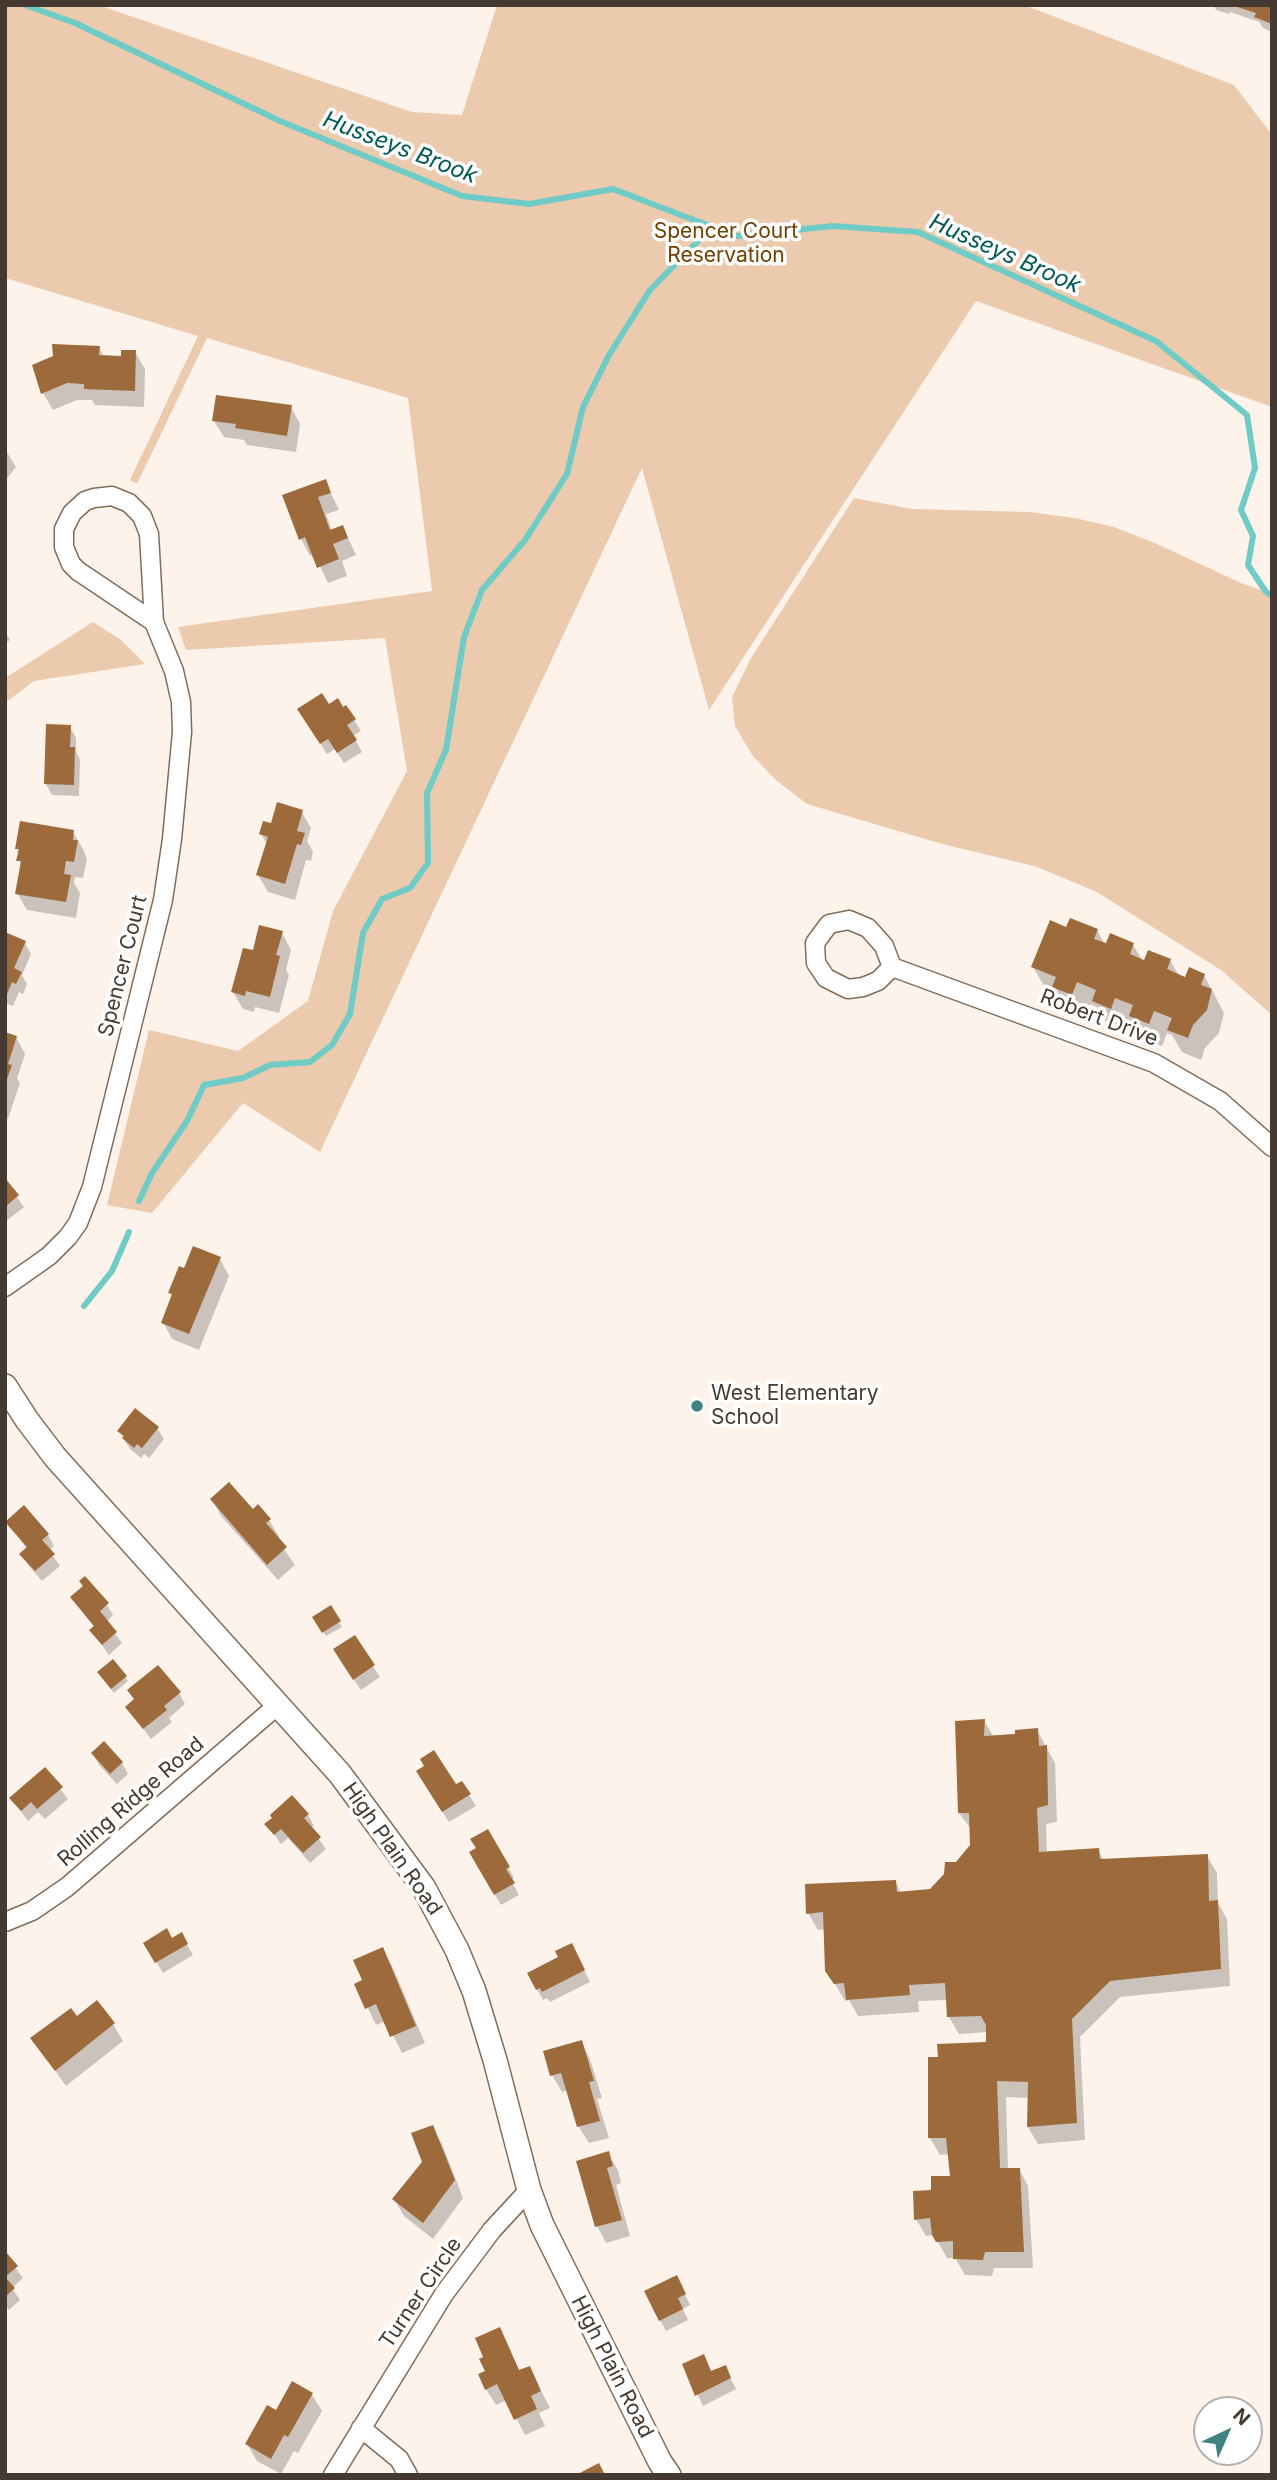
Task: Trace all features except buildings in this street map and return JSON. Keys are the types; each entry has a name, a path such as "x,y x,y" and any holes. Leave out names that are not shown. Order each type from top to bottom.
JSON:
{"street":[{"name":"Spencer Court","path":"5,1287 59,1247 78,1223 85,1206 163,900 172,846 182,718 178,685 154,622 149,534 142,516 129,503 103,496 85,501 72,513 64,529 64,547 71,564 154,622"},
{"path":"849,920 868,928 884,946 892,967 878,981 848,989 826,978 816,963 815,943 830,924 849,920"},
{"name":"Robert Drive","path":"892,967 1154,1063 1220,1101 1272,1147"},
{"name":"High Plain Road","path":"5,1386 55,1457 340,1774 424,1888 457,1950 474,1991 529,2190 563,2271 669,2475"},
{"name":"Rolling Ridge Road","path":"5,1922 32,1911 67,1887 279,1704"},
{"name":"Turner Circle","path":"333,2475 455,2279 492,2230 529,2190"},
{"path":"361,2428 398,2459 408,2475"}],"green space":[{"name":"Spencer Court Reservation","path":"5,5 98,5 412,112 462,115 497,5 1024,5 1234,85 1272,135 1272,407 976,301 709,710 642,468 320,1152 243,1103 152,1213 107,1205 149,1030 238,1051 308,1001 333,911 407,771 385,638 186,650 178,627 432,591 408,398 207,338 137,484 130,480 198,336 5,278"},
{"path":"854,498 912,509 1029,512 1075,518 1114,527 1272,594 1272,1015 1221,970 1095,891 1034,866 942,844 807,804 776,780 752,755 735,726 732,697 751,658"},
{"path":"93,622 121,640 145,664 34,681 5,703 5,678"}],"waterway":[{"name":"Husseys Brook","path":"25,5 75,23 280,121 462,196 529,204 613,189 736,236 833,226 918,232 1156,341 1247,415 1255,468 1241,510 1253,536 1248,565 1266,592 1272,596"},
{"path":"139,1201 152,1173 187,1121 204,1085 243,1078 270,1065 310,1062 332,1045 350,1014 363,933 382,899 410,888 428,863 427,793 446,750 464,637 482,590 525,540 567,474 583,407 609,355 650,290 712,227"},
{"path":"84,1306 112,1271 129,1232"}],"place":[{"name":"West Elementary School","path":"697,1406"}]}
